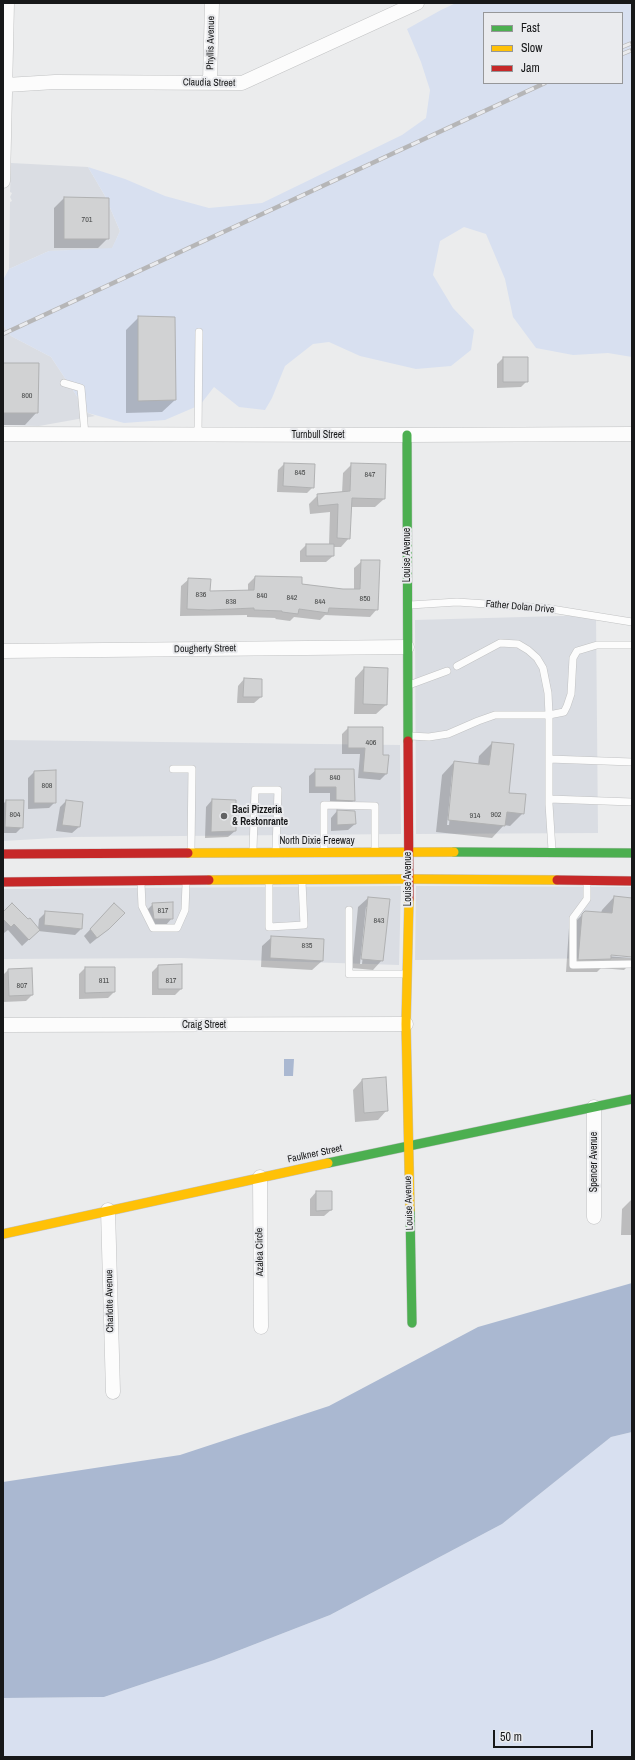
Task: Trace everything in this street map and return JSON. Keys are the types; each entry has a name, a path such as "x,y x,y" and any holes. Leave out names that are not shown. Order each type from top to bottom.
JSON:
{"street":[{"path":"3,180 7,3"},
{"name":"Phyllis Avenue","path":"210,82 212,3"},
{"name":"Claudia Street","path":"6,85 55,82 242,83 415,4"},
{"name":"Turnbull Street","path":"3,434 632,434"},
{"name":"Louise Avenue","path":"407,435 409,879 406,1024 407,1146 412,1323"},
{"name":"Dougherty Street","path":"3,650 407,647"},
{"name":"North Dixie Freeway","path":"3,854 276,852 632,853"},
{"path":"3,882 409,879 632,881"},
{"name":"Craig Street","path":"3,1025 406,1024"},
{"name":"Faulkner Street","path":"3,1234 260,1177 632,1100"},
{"name":"Spencer Avenue","path":"594,1107 594,1217"},
{"name":"Azalea Circle","path":"260,1177 261,1327"},
{"name":"Charlotte Avenue","path":"108,1210 113,1392"}],"lane":[{"path":"198,435 199,332"},
{"path":"64,383 81,388 85,434"},
{"name":"Father Dolan Drive","path":"407,605 457,602 545,608 632,622"},
{"path":"457,666 500,643 518,644 537,658 543,668 548,693 549,799 552,853"},
{"path":"408,736 429,737 448,734 494,716 549,715 564,712 571,694 573,658 577,651 597,645 632,645"},
{"path":"407,686 447,671"},
{"path":"549,759 632,762"},
{"path":"173,769 192,770 191,853"},
{"path":"253,853 255,790 278,790 276,852"},
{"path":"549,799 632,802"},
{"path":"324,852 324,805 376,806 375,852"},
{"path":"269,880 269,927 304,925 302,880"},
{"path":"587,880 587,898 573,918 573,965 632,964"},
{"path":"141,881 142,906 153,928 177,928 185,910 186,881"},
{"path":"349,910 349,974 407,974"}],"shaded area":[{"path":"456,3 632,3 632,357 608,353 573,355 536,348 513,317 505,279 486,234 464,227 440,241 433,275 453,308 474,330 471,350 451,366 416,369 360,356 329,342 313,344 285,366 272,398 265,410 239,407 214,387 200,405 165,420 124,423 88,413 51,357 11,336 3,325 3,280 9,269 49,251 112,248 120,231 105,196 88,167 125,179 165,196 209,208 262,203 402,135 426,118 430,90 421,62 407,29"},
{"path":"11,163 88,167 105,196 120,231 112,249 49,251 9,269 10,202 12,201 10,197 12,193 10,192"},
{"path":"3,325 11,336 51,357 88,413 95,416 39,426 3,425"},
{"path":"596,615 598,833 416,834 415,620"},
{"path":"3,740 400,745 401,834 72,837 3,841"},
{"path":"401,886 399,965 181,958 3,959 3,889"},
{"path":"416,886 632,887 632,958 415,960"},
{"path":"284,1059 294,1059 293,1076 284,1076"},
{"path":"632,1283 632,1432 611,1437 502,1524 330,1615 214,1660 104,1697 3,1698 3,1482 180,1455 329,1406 478,1327"},
{"path":"632,1432 632,1757 3,1757 3,1698 104,1697 214,1660 330,1615 502,1524 611,1437"}],"building":[{"path":"64,197 109,198 109,239 64,239"},
{"path":"138,316 175,317 176,400 138,401"},
{"path":"503,357 528,357 528,382 503,382"},
{"path":"3,363 39,363 38,413 3,413"},
{"path":"284,463 315,464 314,488 283,486"},
{"path":"351,463 386,464 385,499 352,498 350,539 337,538 338,504 318,506 317,494 350,491"},
{"path":"306,544 334,544 334,556 306,556"},
{"path":"361,560 380,560 378,610 329,608 328,613 299,609 298,614 282,611 254,610 254,608 209,610 187,609 188,578 211,579 210,591 254,590 255,576 302,577 302,584 343,589 360,589"},
{"path":"364,667 388,668 387,705 363,704"},
{"path":"244,678 262,679 262,697 243,697"},
{"path":"348,727 383,727 383,755 389,755 387,774 363,772 365,748 348,748"},
{"path":"492,742 514,744 509,793 526,794 524,814 507,812 505,826 448,820 454,761 489,765"},
{"path":"315,769 354,769 355,801 336,800 336,787 315,787"},
{"path":"56,770 56,803 34,803 34,771"},
{"name":"Baci Pizzeria & Restonrante","path":"212,799 236,800 236,831 211,832"},
{"path":"6,800 24,800 23,828 5,827"},
{"path":"66,800 83,802 80,827 62,825"},
{"path":"337,810 355,811 356,824 337,825"},
{"path":"614,896 632,898 632,957 611,955 611,959 578,960 582,914 585,911 612,913"},
{"path":"368,897 390,899 383,961 361,959"},
{"path":"173,902 173,919 154,919 152,903"},
{"path":"12,903 28,919 30,918 40,930 29,940 14,924 11,927 3,919 3,912"},
{"path":"114,903 125,913 109,929 97,938 90,929"},
{"path":"45,911 83,914 82,929 44,925"},
{"path":"271,936 324,939 323,961 270,958"},
{"path":"182,964 182,989 158,989 158,965"},
{"path":"85,967 115,967 115,992 85,993"},
{"path":"32,968 33,995 9,996 8,969"},
{"path":"386,1077 388,1111 364,1113 362,1079"},
{"path":"316,1191 332,1191 332,1210 316,1211"}],"railway":[{"path":"623,47 632,43"},
{"path":"623,54 632,50"},
{"path":"3,334 543,84"}],"traffic: fast":[{"path":"407,435 408,741"},
{"path":"454,852 632,853"},
{"path":"328,1163 632,1099"},
{"path":"410,1210 412,1323"}],"traffic: slow":[{"path":"188,853 454,852"},
{"path":"209,880 557,880"},
{"path":"409,899 406,1024 410,1210"},
{"path":"3,1234 328,1163"}],"traffic: jam":[{"path":"408,741 409,899"},
{"path":"3,854 188,853"},
{"path":"3,882 209,880"},
{"path":"557,880 632,881"}],"place":[{"name":"Baci Pizzeria & Restonrante","path":"224,816"}]}
